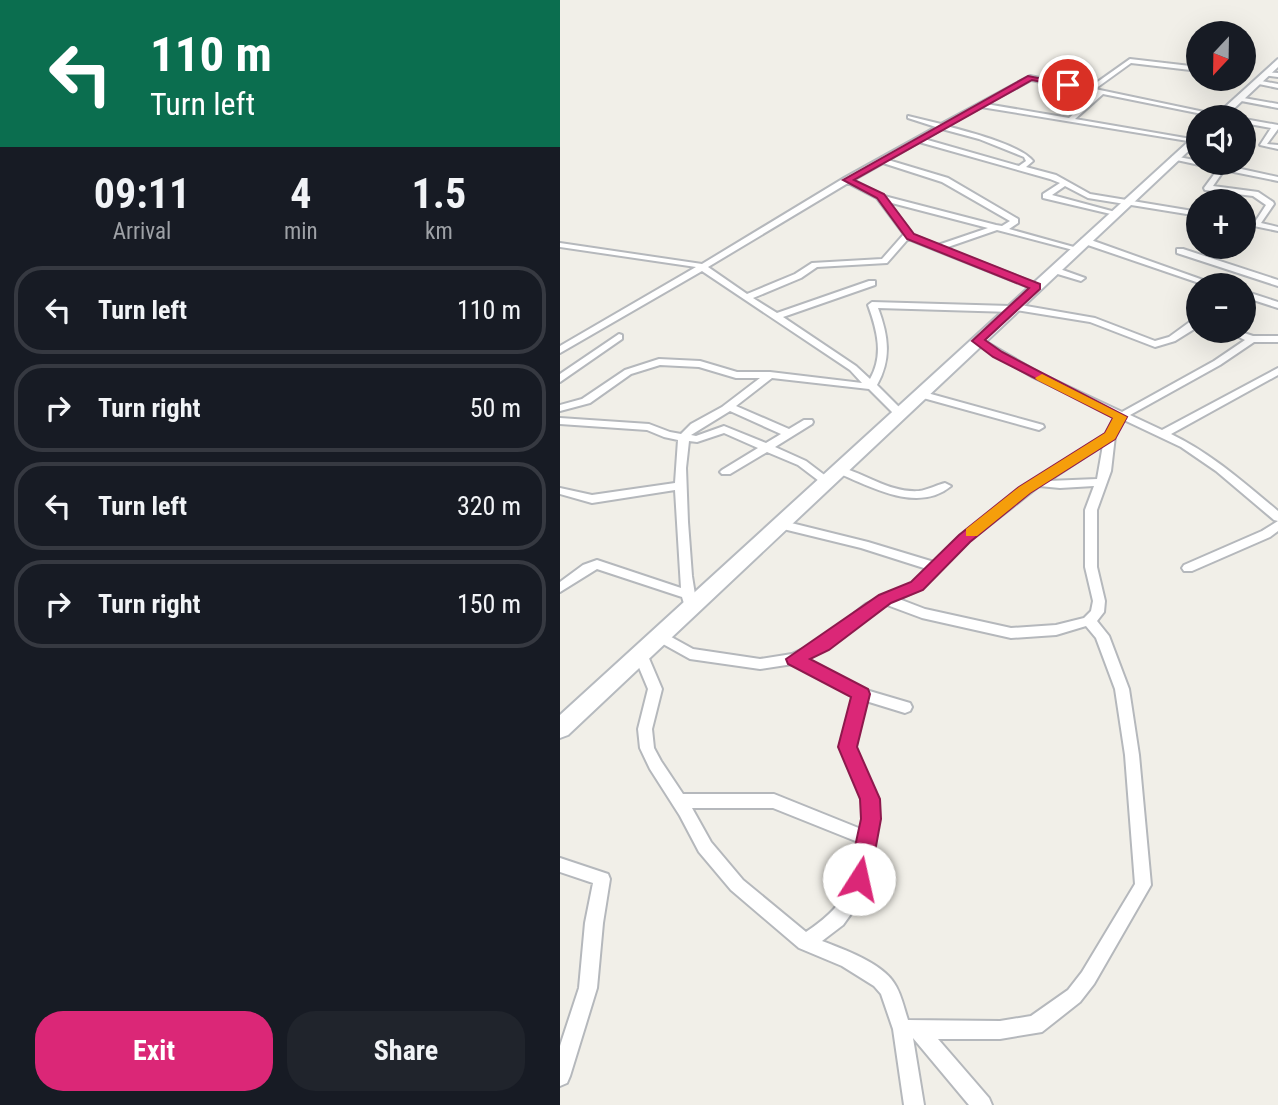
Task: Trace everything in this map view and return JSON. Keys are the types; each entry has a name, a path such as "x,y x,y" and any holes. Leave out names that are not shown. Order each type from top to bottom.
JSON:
{"main road":[{"path":"1232,105 1268,73"},
{"path":"560,729 659,636 688,601 827,482 1186,147"}],"street":[{"path":"1091,89 1130,61 1186,67"},
{"path":"1268,73 1278,86"},
{"path":"560,350 704,268 847,180 1030,78 1186,110"},
{"path":"1070,120 1102,92"},
{"path":"1238,99 1278,106"},
{"path":"981,105 1186,137"},
{"path":"910,117 981,138 1026,156 1030,161 1019,169"},
{"path":"1256,123 1277,127 1263,145 1278,147"},
{"path":"919,140 1065,183 1088,196 1121,207"},
{"path":"1174,158 1186,160"},
{"path":"884,161 956,185 1014,220 1002,228 938,248"},
{"path":"1217,175 1208,188 1260,196 1270,204 1257,224 1278,229"},
{"path":"1256,175 1278,179"},
{"path":"1261,176 1261,182 1278,188"},
{"path":"847,180 882,198 1081,245 1186,277"},
{"path":"1065,183 1046,196 1186,213"},
{"path":"882,198 907,235 1036,287"},
{"path":"747,297 798,276 815,265 884,261 907,235"},
{"path":"560,245 687,260 704,268 853,368 900,414"},
{"path":"1180,251 1278,284"},
{"path":"1054,270 1081,278"},
{"path":"776,317 872,283"},
{"path":"1260,299 1278,284"},
{"path":"1256,298 1278,304"},
{"path":"873,386 880,373 885,343 872,305 1013,308 1091,320 1155,344 1172,340 1186,329"},
{"path":"560,379 619,337"},
{"path":"1256,339 1278,338"},
{"path":"978,341 997,355 1120,417 1163,434 1220,468 1278,517"},
{"path":"885,599 922,613 1011,634 1056,630 1089,621 1097,611 1099,601 1091,567 1089,526 1110,436 1120,417 1217,363 1246,343"},
{"path":"560,408 586,401 628,372 653,363 700,364 736,375 770,375 873,386"},
{"path":"1163,434 1278,371"},
{"path":"561,586 597,564 688,601 687,568 681,536 680,462 684,438 693,428 729,407 770,375"},
{"path":"920,394 1039,427"},
{"path":"729,407 789,433"},
{"path":"560,421 649,427 684,438 700,439 724,429 802,463 827,482"},
{"path":"726,472 808,422"},
{"path":"659,636 690,654 715,659 760,664 795,659 823,645 885,599 917,586 983,523 1036,482 1110,436"},
{"path":"840,470 895,492 917,497 929,496 945,486"},
{"path":"1036,482 1059,487 1073,482 1101,482"},
{"path":"560,491 592,499 681,486"},
{"path":"779,524 864,545 936,567"},
{"path":"1188,568 1266,534 1278,525"},
{"path":"910,1029 1000,1030 1035,1025 1074,996 1088,978 1143,885 1132,755 1122,690 1102,636 1089,621"},
{"path":"640,653 655,689 645,729 647,748 705,847 737,885 805,942 848,960 880,980 888,989 910,1029 982,1105"},
{"path":"795,659 861,694 905,707"},
{"path":"805,942 838,921 852,902 871,819 870,799 848,747 861,694"},
{"path":"679,801 774,801 855,835 867,836"},
{"path":"560,865 602,879 594,923 588,988 560,1076"},
{"path":"910,1029 914,1105"}],"slow traffic":[{"path":"972,532 1025,490 1110,436 1120,417 1042,378"}],"route":[{"path":"859,879 871,819 870,799 848,747 861,694 795,659 823,645 871,607 917,586 964,539 1025,490 1110,436 1120,417 997,355 978,341 1036,287 910,237 880,196 847,180 1030,78 1068,85"}]}
